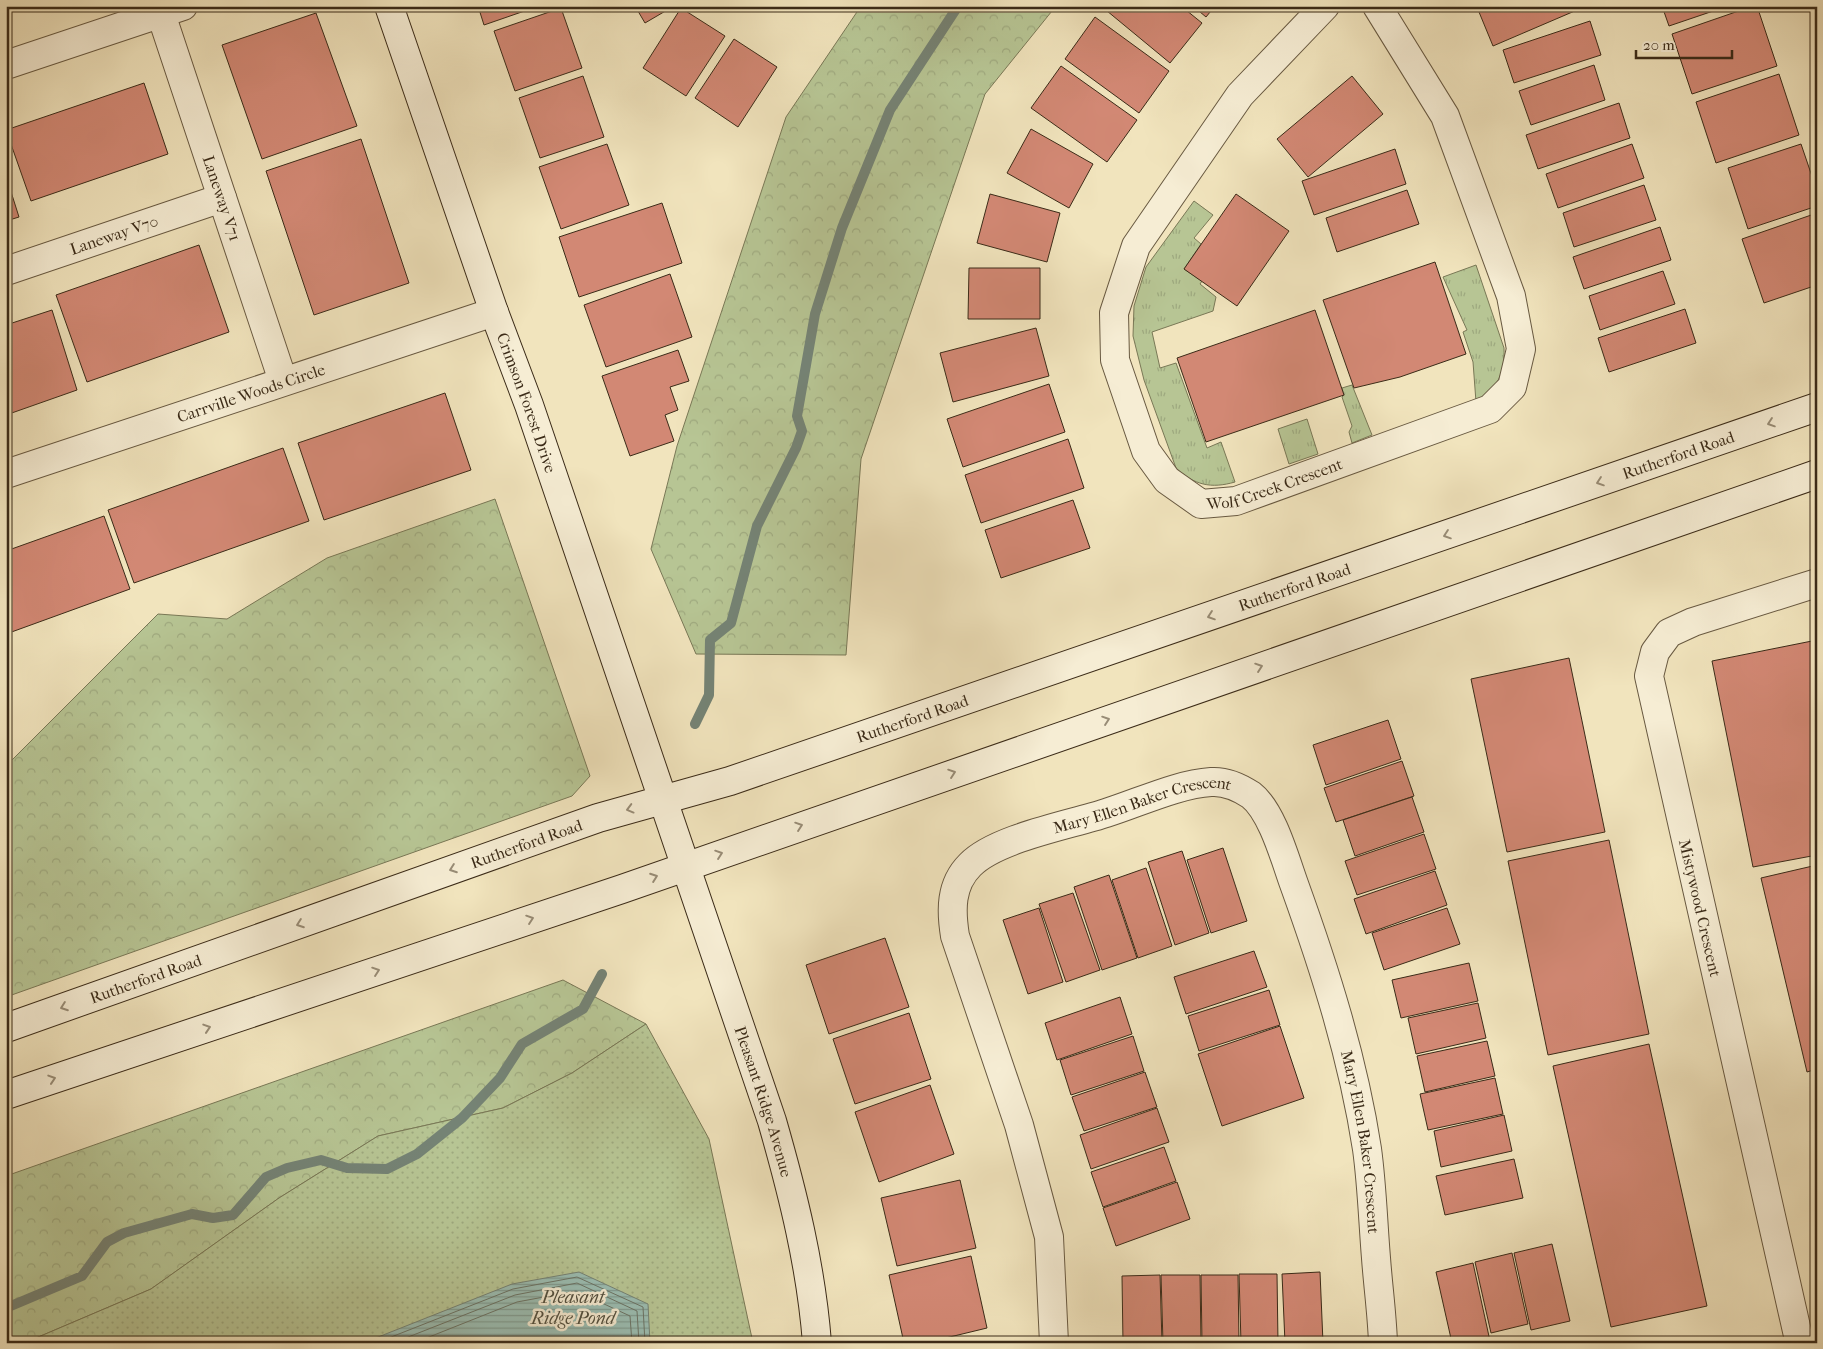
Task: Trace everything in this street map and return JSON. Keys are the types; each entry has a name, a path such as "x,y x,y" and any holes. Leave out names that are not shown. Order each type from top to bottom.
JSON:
{"street":[{"name":"Crimson Forest Drive","path":"389,6 494,312 530,405 686,866"},
{"name":"Wolf Creek Crescent","path":"1325,6 1240,96 1136,246 1114,313 1115,360 1146,451 1168,480 1201,504 1236,501 1490,410 1512,387 1522,349 1511,296 1445,116 1377,6"},
{"path":"6,65 172,10"},
{"name":"Laneway V71","path":"172,10 222,198 283,381"},
{"name":"Laneway V70","path":"6,271 222,198"},
{"name":"Carrville Woods Circle","path":"6,474 494,312"},
{"name":"Rutherford Road","path":"6,1028 598,818 730,781 873,733 1817,408"},
{"path":"6,1094 686,866 1817,474"},
{"name":"Mistywood Crescent","path":"1800,1339 1649,676 1654,652 1669,633 1693,622 1817,583"},
{"name":"Mary Ellen Baker Crescent","path":"1054,1343 1049,1237 1019,1125 956,936 952,908 957,884 970,864 980,856 1014,841 1209,782 1233,785 1252,796 1261,805 1288,865 1331,995 1350,1067 1367,1150 1383,1343"},
{"name":"Pleasant Ridge Avenue","path":"686,866 772,1121 791,1188 805,1250 817,1343"}],"green space":[{"path":"861,6 1056,6 985,94 861,459 846,655 696,654 651,549 677,446 786,117"},
{"path":"1194,201 1213,215 1194,238 1201,244 1184,269 1202,281 1200,284 1216,297 1213,311 1152,332 1160,368 1176,363 1207,448 1221,442 1235,482 1218,485 1196,482 1176,468 1144,380 1133,336 1134,306 1146,267"},
{"path":"1476,265 1504,348 1504,357 1499,379 1484,397 1476,402 1473,362 1463,332 1467,330 1443,277"},
{"path":"1352,385 1372,435 1352,443 1349,432 1352,426 1342,397 1344,395 1342,388"},
{"path":"1307,419 1318,454 1289,464 1278,429"},
{"path":"495,499 590,776 572,796 6,997 6,766 158,614 227,619 327,558"},
{"path":"563,980 646,1024 572,1073 503,1108 378,1136 279,1198 151,1289 36,1338 33,1343 6,1343 6,1176"},
{"path":"646,1024 709,1139 753,1343 33,1343 36,1338 151,1289 279,1198 378,1136 503,1108 572,1073"}],"water":[{"name":"Pleasant Ridge Pond","path":"579,1272 648,1304 650,1343 363,1343 512,1284"}],"building":[{"path":"478,6 539,6 484,25"},
{"path":"635,6 674,6 645,23"},
{"path":"1101,6 1181,6 1202,23 1170,63"},
{"path":"1193,6 1215,6 1206,17"},
{"path":"1493,6 1575,6 1577,10 1493,46 1479,12"},
{"path":"1662,6 1728,6 1669,26"},
{"path":"1757,6 1777,66 1692,94 1672,34"},
{"path":"561,8 582,68 515,91 494,31"},
{"path":"681,8 725,36 686,96 643,68"},
{"path":"316,13 357,126 262,159 222,45"},
{"path":"1095,17 1169,71 1139,113 1065,59"},
{"path":"1590,21 1601,55 1514,83 1503,50"},
{"path":"734,39 777,67 738,127 695,98"},
{"path":"1594,65 1605,100 1531,125 1519,91"},
{"path":"1061,66 1137,120 1107,162 1031,108"},
{"path":"1779,74 1799,135 1716,163 1696,102"},
{"path":"583,76 604,137 540,158 519,98"},
{"path":"1352,76 1383,114 1308,177 1277,139"},
{"path":"144,83 168,154 31,201 6,130"},
{"path":"1619,103 1630,138 1538,169 1526,135"},
{"path":"1031,129 1093,164 1069,208 1007,173"},
{"path":"361,139 409,283 314,315 266,171"},
{"path":"607,144 629,205 561,229 539,167"},
{"path":"1632,144 1644,178 1558,208 1546,174"},
{"path":"1801,144 1817,191 1817,206 1748,229 1728,168"},
{"path":"1395,149 1406,184 1314,215 1302,181"},
{"path":"6,176 19,217 6,221"},
{"path":"1644,185 1656,220 1574,247 1563,213"},
{"path":"1407,190 1419,224 1337,252 1326,218"},
{"path":"990,194 1060,213 1047,262 977,243"},
{"path":"1236,194 1289,231 1237,306 1184,269"},
{"path":"662,203 682,263 579,297 559,237"},
{"path":"1817,213 1817,285 1764,303 1742,239"},
{"path":"1660,227 1671,260 1584,289 1573,257"},
{"path":"199,245 229,332 87,382 56,295"},
{"path":"1435,262 1466,354 1400,377 1354,388 1323,300"},
{"path":"969,268 1040,268 1040,319 968,319"},
{"path":"1663,271 1675,304 1600,330 1589,296"},
{"path":"670,274 692,337 606,367 584,305"},
{"path":"1685,309 1696,343 1609,372 1598,338"},
{"path":"52,310 77,390 6,415 6,325"},
{"path":"1315,310 1344,395 1206,442 1177,358"},
{"path":"1036,328 1049,376 953,402 940,353"},
{"path":"678,350 689,381 670,387 678,410 665,415 674,441 630,456 602,376"},
{"path":"1049,384 1065,432 963,467 947,419"},
{"path":"445,393 471,470 324,520 298,443"},
{"path":"1068,439 1084,488 981,523 965,475"},
{"path":"283,448 309,521 134,583 108,510"},
{"path":"1073,500 1090,548 1001,578 985,530"},
{"path":"104,516 130,589 6,634 6,551"},
{"path":"1812,641 1817,665 1817,855 1753,867 1712,661"},
{"path":"1569,658 1605,832 1507,852 1471,679"},
{"path":"1388,720 1401,759 1326,785 1313,745"},
{"path":"1402,761 1414,796 1336,822 1324,788"},
{"path":"1412,797 1424,832 1355,856 1343,820"},
{"path":"1424,834 1436,869 1357,895 1345,861"},
{"path":"1609,840 1649,1034 1548,1055 1508,861"},
{"path":"1223,848 1247,921 1211,933 1187,860"},
{"path":"1182,851 1209,933 1175,945 1148,862"},
{"path":"1817,865 1817,1069 1807,1072 1761,878"},
{"path":"1146,868 1172,946 1138,958 1112,880"},
{"path":"1435,871 1447,905 1366,934 1354,899"},
{"path":"1109,875 1137,958 1102,970 1074,887"},
{"path":"1073,893 1100,970 1066,982 1039,904"},
{"path":"1039,908 1063,982 1028,994 1003,920"},
{"path":"1447,908 1460,944 1384,970 1372,933"},
{"path":"885,938 909,1007 829,1034 806,965"},
{"path":"1254,951 1267,987 1186,1014 1174,977"},
{"path":"1469,963 1478,1001 1401,1018 1392,980"},
{"path":"1269,990 1280,1025 1199,1051 1188,1016"},
{"path":"1120,997 1132,1034 1057,1060 1045,1023"},
{"path":"1478,1003 1486,1038 1416,1054 1408,1018"},
{"path":"909,1013 931,1079 855,1104 833,1039"},
{"path":"1280,1026 1304,1098 1222,1126 1198,1054"},
{"path":"1133,1036 1144,1071 1071,1095 1060,1060"},
{"path":"1487,1041 1495,1076 1425,1092 1417,1056"},
{"path":"1649,1044 1707,1306 1611,1327 1553,1066"},
{"path":"1145,1072 1157,1107 1084,1131 1072,1097"},
{"path":"1495,1078 1503,1114 1428,1130 1420,1094"},
{"path":"1817,1079 1817,1101 1812,1080"},
{"path":"930,1085 954,1154 879,1182 855,1112"},
{"path":"1157,1108 1169,1142 1091,1169 1080,1135"},
{"path":"1504,1115 1512,1151 1441,1167 1434,1131"},
{"path":"1164,1147 1176,1181 1103,1207 1091,1172"},
{"path":"1514,1159 1523,1198 1445,1215 1436,1176"},
{"path":"960,1180 976,1248 897,1266 881,1198"},
{"path":"1177,1182 1190,1219 1116,1246 1103,1208"},
{"path":"1552,1244 1570,1321 1531,1330 1514,1253"},
{"path":"1512,1253 1528,1324 1491,1333 1475,1262"},
{"path":"971,1256 987,1328 925,1343 904,1343 889,1275"},
{"path":"1473,1263 1490,1341 1452,1343 1436,1272"},
{"path":"1320,1272 1323,1343 1285,1343 1282,1274"},
{"path":"1239,1274 1277,1274 1278,1343 1241,1343"},
{"path":"1160,1275 1162,1343 1123,1343 1122,1276"},
{"path":"1161,1275 1200,1275 1201,1343 1163,1343"},
{"path":"1201,1275 1238,1275 1239,1343 1202,1343"}],"waterway":[{"path":"695,724 709,695 710,640 731,623 757,526 796,448 802,431 797,416 815,314 842,228 890,110 958,6"},
{"path":"6,1308 82,1276 107,1242 124,1233 192,1214 213,1218 233,1215 266,1177 287,1168 321,1160 347,1168 387,1169 417,1154 462,1118 500,1078 522,1044 583,1009 602,974"}]}
